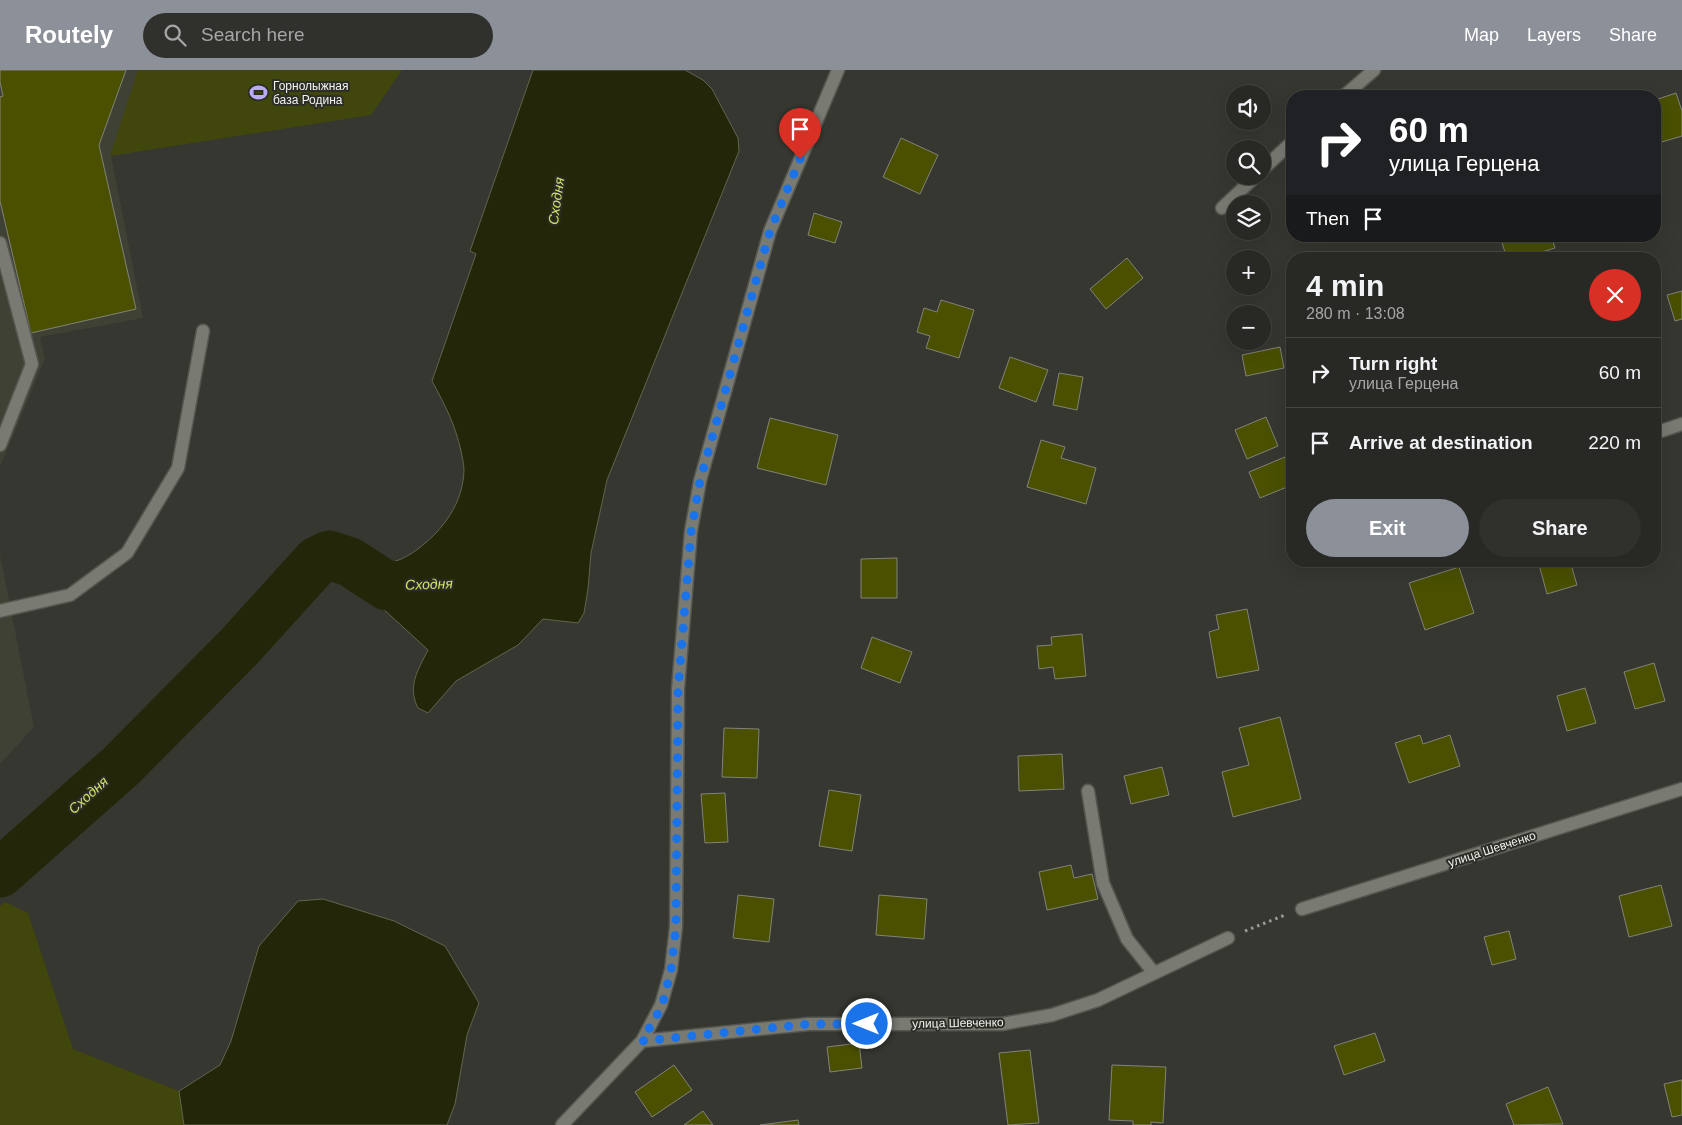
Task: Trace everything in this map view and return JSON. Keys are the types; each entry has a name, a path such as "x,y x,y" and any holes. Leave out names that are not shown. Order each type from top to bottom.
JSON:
{"street":[{"path":"562,1125 642,1041 662,1006 671,970 676,927 678,690 691,532 700,481 770,231 838,70"},
{"path":"1351,90 1374,70"},
{"path":"1271,162 1286,148"},
{"path":"1222,208 1246,185"},
{"path":"0,243 32,364 0,445"},
{"path":"0,611 70,595 127,553 178,468 202,330"},
{"path":"1661,431 1682,424"},
{"name":"улица Шевченко","path":"1302,909 1682,789"},
{"path":"1088,791 1103,882 1127,939 1154,972"},
{"name":"улица Шевченко","path":"642,1041 809,1024 1002,1024 1052,1015 1098,1000 1228,938"}],"path":[{"path":"1228,938 1302,909"}],"shaded area":[{"path":"0,70 138,70 111,156 143,318 40,337 45,359 0,467"},
{"path":"0,555 34,727 0,764"}],"green space":[{"name":"Горнолыжная база Родина","path":"138,70 402,70 371,115 110,156"},
{"path":"5,902 28,913 73,1049 179,1091 184,1125 0,1125 0,906"}],"water":[{"path":"533,70 685,70 703,80 712,89 738,138 739,151 607,480 591,553 584,613 578,623 543,619 518,645 456,681 428,713 418,708 415,700 414,685 415,678 428,650 343,572 354,556 372,562 386,563 398,560 415,551 444,524 456,504 463,482 463,461 456,432 432,381 476,254 470,251"},
{"path":"323,899 394,921 445,946 479,1003 467,1035 455,1104 447,1125 184,1125 179,1091 220,1065 231,1041 259,946 298,901"}],"building":[{"path":"0,70 126,70 99,145 136,309 31,333 0,201 0,97 3,96"},
{"path":"1676,93 1682,111 1682,136 1661,142 1661,98"},
{"path":"901,138 938,155 920,194 883,177"},
{"path":"814,213 842,222 835,243 808,235"},
{"path":"1502,242 1553,242 1555,248 1542,252 1505,252"},
{"path":"1127,258 1143,278 1106,309 1090,289"},
{"path":"1682,291 1682,319 1675,321 1667,295"},
{"path":"941,300 974,310 959,358 926,348 930,336 917,332 924,308 937,312"},
{"path":"1280,347 1284,368 1246,376 1242,355"},
{"path":"1010,357 1048,370 1036,402 999,388"},
{"path":"1059,373 1083,377 1077,410 1053,405"},
{"path":"1266,417 1278,446 1247,459 1235,430"},
{"path":"770,418 838,435 826,485 757,468"},
{"path":"1041,440 1065,447 1061,458 1096,468 1086,504 1027,487"},
{"path":"1285,457 1286,487 1260,498 1249,472"},
{"path":"897,558 897,598 861,598 861,559"},
{"path":"1459,567 1474,613 1425,630 1409,583"},
{"path":"1540,567 1572,567 1577,585 1547,594"},
{"path":"1247,609 1259,670 1217,678 1209,632 1219,629 1216,615"},
{"path":"1082,634 1086,676 1055,679 1053,667 1039,669 1037,646 1052,645 1051,637"},
{"path":"872,637 912,652 900,683 861,668"},
{"path":"1654,663 1665,701 1635,709 1624,672"},
{"path":"1585,688 1596,723 1567,731 1557,696"},
{"path":"1280,717 1301,799 1233,817 1222,772 1249,765 1239,728"},
{"path":"724,728 759,729 757,778 722,777"},
{"path":"1420,735 1423,744 1450,735 1460,766 1409,783 1395,743"},
{"path":"1062,754 1064,789 1019,791 1018,756"},
{"path":"1162,767 1169,795 1131,804 1124,776"},
{"path":"829,790 861,795 852,851 819,846"},
{"path":"725,793 728,842 705,843 701,794"},
{"path":"1071,865 1074,878 1092,874 1098,899 1047,910 1039,872"},
{"path":"1661,885 1672,926 1629,937 1619,896"},
{"path":"738,895 774,899 769,942 733,938"},
{"path":"879,895 927,899 924,939 876,935"},
{"path":"1509,931 1516,959 1492,965 1484,937"},
{"path":"1375,1033 1385,1061 1344,1075 1334,1046"},
{"path":"859,1043 862,1068 830,1072 827,1047"},
{"path":"1030,1050 1039,1123 1008,1125 999,1053"},
{"path":"674,1065 692,1090 652,1117 635,1092"},
{"path":"1112,1065 1166,1067 1163,1123 1151,1122 1151,1125 1133,1125 1133,1121 1109,1120"},
{"path":"1682,1080 1682,1115 1672,1117 1664,1084"},
{"path":"1548,1087 1563,1124 1514,1125 1506,1104"},
{"path":"703,1111 713,1125 684,1125"},
{"path":"798,1120 799,1125 760,1125"}],"waterway":[{"name":"Сходня","path":"0,873 121,766 239,647 317,561 329,555 350,562 387,586 411,585"}],"place":[{"name":"Горнолыжная база Родина","path":"259,93"}],"route":[{"path":"800,159 770,231 700,481 691,532 678,690 676,927 671,970 662,1006 642,1041 809,1024 867,1024"}]}
